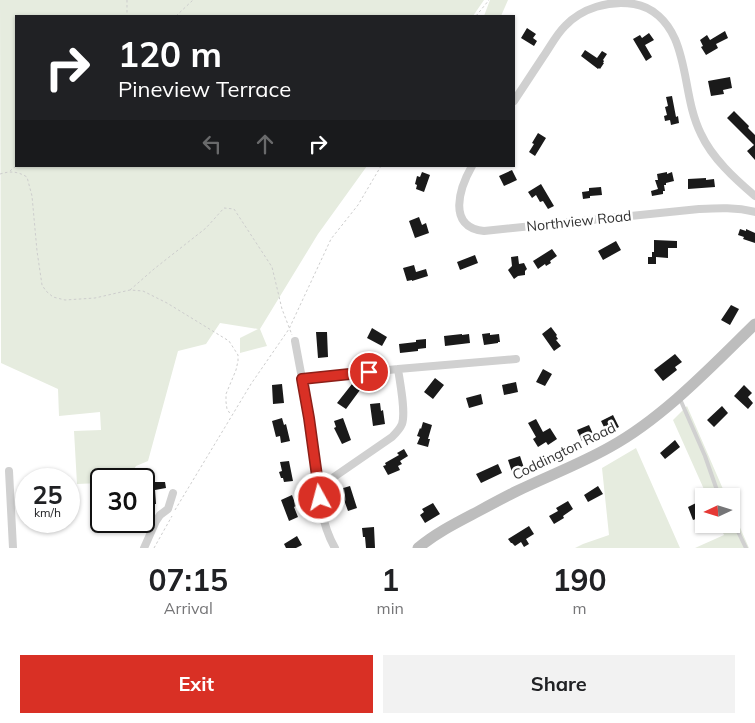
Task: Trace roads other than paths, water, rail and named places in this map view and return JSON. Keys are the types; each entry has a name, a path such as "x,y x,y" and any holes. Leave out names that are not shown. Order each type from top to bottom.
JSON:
{"street":[{"path":"515,99 560,31 577,16 597,6 613,3 629,3 643,6 658,15 676,40 684,65 696,124 705,143 755,196"},
{"name":"Northview Road","path":"472,167 463,184 459,198 459,208 465,222 469,226 484,231 705,208 735,208 755,212"},
{"name":"Coddington Road","path":"418,548 448,527 518,491 574,466 632,434 679,397 755,324"},
{"path":"295,341 309,418 318,488 328,534 335,548"},
{"path":"302,379 516,358"},
{"path":"318,488 392,437 400,429 403,413 398,369"},
{"path":"9,471 12,548"},
{"path":"144,548 156,521 168,509 173,492"}],"lane":[{"path":"679,397 705,456 716,488"},
{"path":"739,533 746,548"}]}
